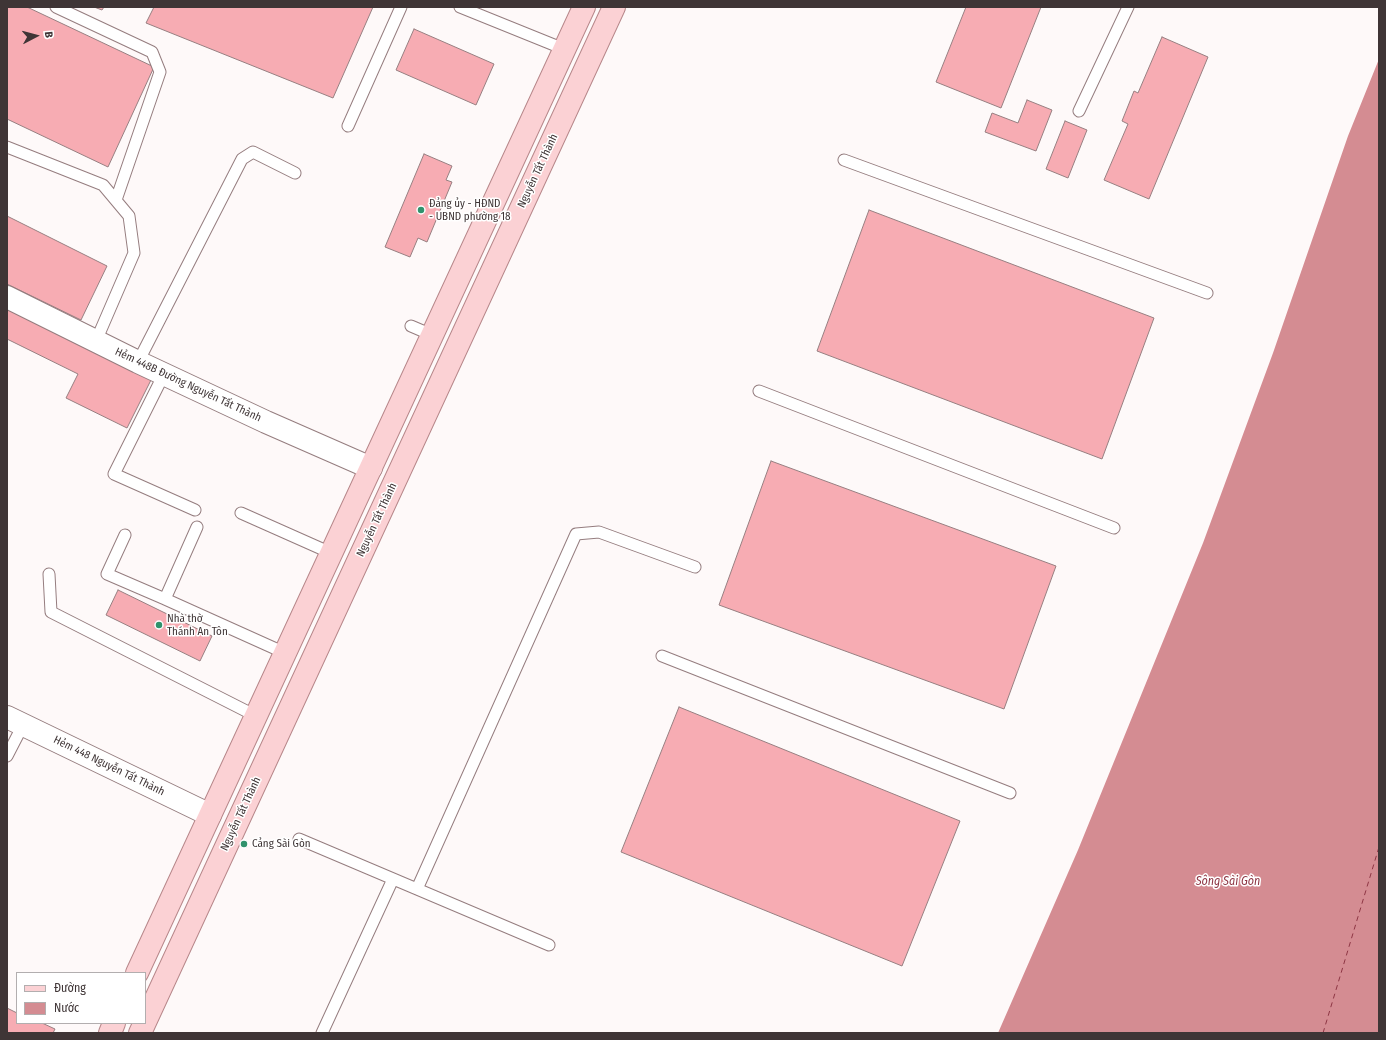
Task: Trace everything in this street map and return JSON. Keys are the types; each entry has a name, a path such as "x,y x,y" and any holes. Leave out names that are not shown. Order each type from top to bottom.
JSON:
{"main road":[{"path":"137,972 584,7"},
{"name":"Nguyễn Tất Thành","path":"146,1020 614,7"}],"street":[{"name":"Hẻm 448B Đường Nguyễn Tất Thành","path":"7,297 138,362 266,422 371,468"},
{"name":"Hẻm 448 Nguyễn Tất Thành","path":"15,721 210,815"}],"lane":[{"path":"56,7 152,52 160,72 116,200"},
{"path":"348,126 401,7"},
{"path":"460,7 564,49"},
{"path":"1080,111 1128,7"},
{"path":"7,147 103,185 129,216 134,253 96,341"},
{"path":"138,362 242,160 253,152 295,172"},
{"path":"844,160 1207,293"},
{"path":"411,326 432,336"},
{"path":"164,374 114,474 195,510"},
{"path":"759,391 1114,528"},
{"path":"241,513 331,553"},
{"path":"165,599 197,527"},
{"path":"417,889 576,534 599,532 695,567"},
{"path":"125,535 107,574 285,653"},
{"path":"49,574 51,612 256,716"},
{"path":"662,656 1010,793"},
{"path":"7,756 15,721"},
{"path":"299,839 549,945"},
{"path":"322,1033 393,879"}],"water":[{"name":"Sông Sài Gòn","path":"1379,59 1379,1033 998,1033 1078,850 1203,543 1273,353 1348,136"}],"building":[{"path":"7,7 27,7 154,67 108,167 7,119"},
{"path":"94,7 104,7 102,10"},
{"path":"154,7 373,7 333,98 146,23"},
{"path":"966,7 1041,7 1001,108 936,82"},
{"path":"414,29 494,64 476,105 396,70"},
{"path":"1162,37 1208,57 1149,199 1104,180 1128,124 1122,121 1134,91 1138,93"},
{"path":"1027,100 1052,110 1036,151 985,132 992,113 1018,123"},
{"path":"1065,121 1087,130 1068,178 1046,169"},
{"name":"Đảng ủy - HĐND - UBND phường 18","path":"424,154 452,166 446,180 452,182 427,242 418,238 410,257 385,247"},
{"path":"869,210 1154,318 1102,459 817,351"},
{"path":"7,216 107,266 81,320 7,284"},
{"path":"7,302 154,374 127,428 66,398 78,374 7,339"},
{"path":"771,461 1056,566 1004,709 719,605"},
{"name":"Nhà thờ Thánh An Tôn","path":"118,590 212,636 200,661 106,615"},
{"path":"679,707 960,821 902,966 621,852"},
{"path":"7,1008 16,1012 16,1024 44,1024 55,1029 53,1033 7,1033"}],"ferry route":[{"path":"1323,1033 1379,847"}],"place":[{"name":"Đảng ủy - HĐND - UBND phường 18","path":"421,210"},
{"name":"Nhà thờ Thánh An Tôn","path":"159,625"},
{"name":"Cảng Sài Gòn","path":"244,844"}]}
